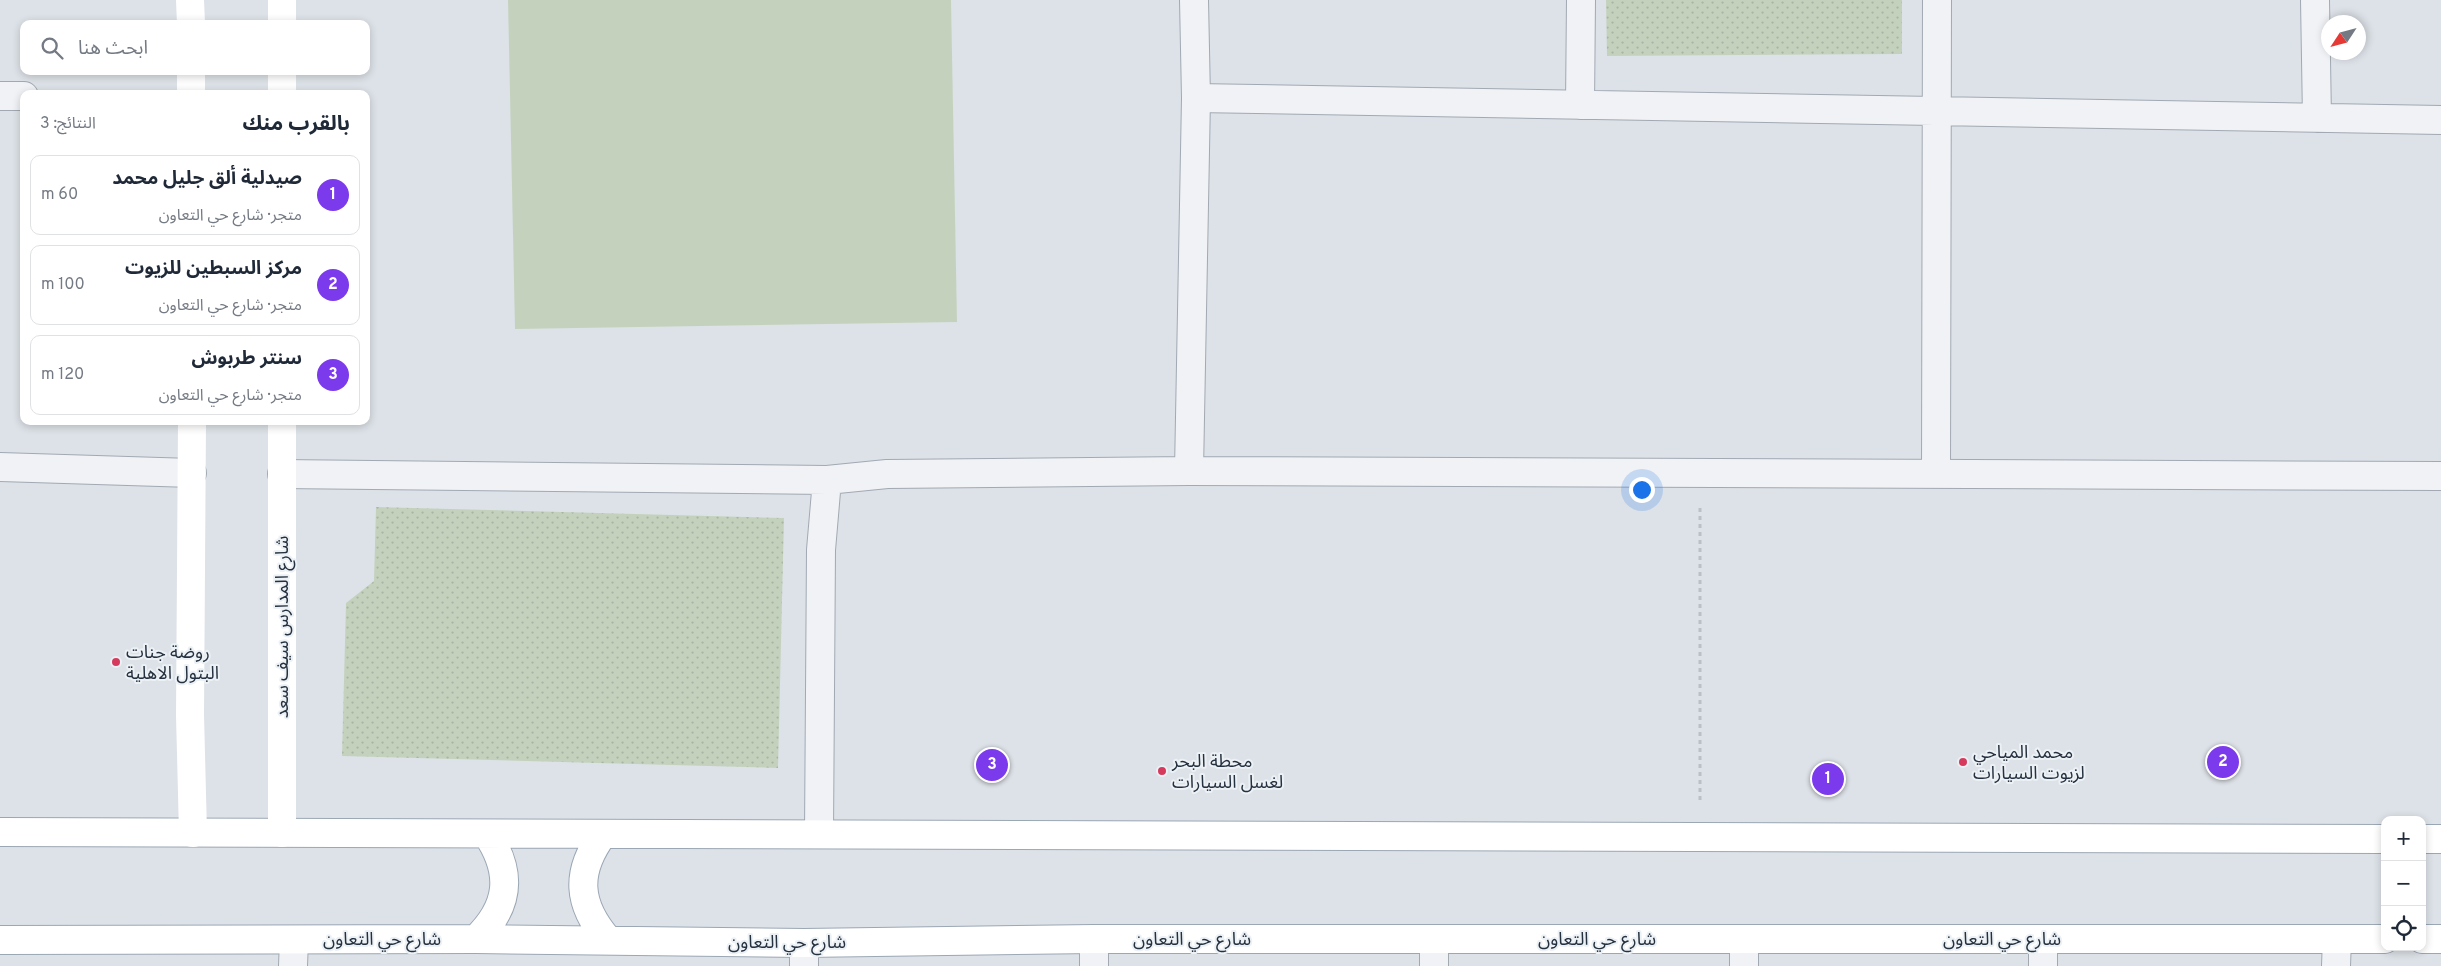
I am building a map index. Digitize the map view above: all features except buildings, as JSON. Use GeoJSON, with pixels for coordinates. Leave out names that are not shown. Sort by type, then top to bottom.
{"type":"FeatureCollection","features":[{"type":"Feature","properties":{"kind":"main road"},"geometry":{"type":"LineString","coordinates":[[190,0],[191,20]]}},
{"type":"Feature","properties":{"kind":"main road"},"geometry":{"type":"LineString","coordinates":[[282,0],[282,20]]}},
{"type":"Feature","properties":{"kind":"main road"},"geometry":{"type":"LineString","coordinates":[[191,75],[191,90]]}},
{"type":"Feature","properties":{"kind":"main road"},"geometry":{"type":"LineString","coordinates":[[282,75],[282,90]]}},
{"type":"Feature","properties":{"kind":"main road"},"geometry":{"type":"LineString","coordinates":[[192,425],[190,715],[193,832]]}},
{"type":"Feature","properties":{"kind":"main road","name":"شارع المدارس سيف سعد"},"geometry":{"type":"LineString","coordinates":[[282,425],[282,833]]}},
{"type":"Feature","properties":{"kind":"main road"},"geometry":{"type":"LineString","coordinates":[[0,832],[2381,839]]}},
{"type":"Feature","properties":{"kind":"main road"},"geometry":{"type":"LineString","coordinates":[[476,939],[490,925],[500,908],[504,889],[504,869],[498,850],[487,834]]}},
{"type":"Feature","properties":{"kind":"main road"},"geometry":{"type":"LineString","coordinates":[[603,834],[591,850],[584,868],[582,888],[586,907],[595,925],[608,940]]}},
{"type":"Feature","properties":{"kind":"main road"},"geometry":{"type":"LineString","coordinates":[[2426,839],[2441,839]]}},
{"type":"Feature","properties":{"kind":"main road"},"geometry":{"type":"LineString","coordinates":[[2426,938],[2441,938]]}},
{"type":"Feature","properties":{"kind":"main road","name":"شارع حي التعاون"},"geometry":{"type":"LineString","coordinates":[[0,940],[294,953],[476,939],[608,940],[804,954],[1094,939],[2381,939]]}},
{"type":"Feature","properties":{"kind":"street"},"geometry":{"type":"LineString","coordinates":[[1189,471],[1196,98],[1194,0]]}},
{"type":"Feature","properties":{"kind":"street"},"geometry":{"type":"LineString","coordinates":[[1580,105],[1581,0]]}},
{"type":"Feature","properties":{"kind":"street"},"geometry":{"type":"LineString","coordinates":[[1936,474],[1937,0]]}},
{"type":"Feature","properties":{"kind":"street"},"geometry":{"type":"LineString","coordinates":[[2315,0],[2317,118]]}},
{"type":"Feature","properties":{"kind":"street"},"geometry":{"type":"LineString","coordinates":[[0,96],[20,96]]}},
{"type":"Feature","properties":{"kind":"street"},"geometry":{"type":"LineString","coordinates":[[1196,98],[2441,120]]}},
{"type":"Feature","properties":{"kind":"street"},"geometry":{"type":"LineString","coordinates":[[0,468],[192,473]]}},
{"type":"Feature","properties":{"kind":"street"},"geometry":{"type":"LineString","coordinates":[[282,474],[827,480],[887,474],[1189,471],[2441,476]]}},
{"type":"Feature","properties":{"kind":"street"},"geometry":{"type":"LineString","coordinates":[[819,834],[821,550],[827,480]]}},
{"type":"Feature","properties":{"kind":"street"},"geometry":{"type":"LineString","coordinates":[[1094,939],[1094,966]]}},
{"type":"Feature","properties":{"kind":"street"},"geometry":{"type":"LineString","coordinates":[[1434,939],[1434,966]]}},
{"type":"Feature","properties":{"kind":"street"},"geometry":{"type":"LineString","coordinates":[[1744,939],[1744,966]]}},
{"type":"Feature","properties":{"kind":"street"},"geometry":{"type":"LineString","coordinates":[[2043,939],[2043,966]]}},
{"type":"Feature","properties":{"kind":"street"},"geometry":{"type":"LineString","coordinates":[[2336,939],[2336,966]]}},
{"type":"Feature","properties":{"kind":"path"},"geometry":{"type":"LineString","coordinates":[[1700,473],[1700,837]]}},
{"type":"Feature","properties":{"kind":"green space"},"geometry":{"type":"Polygon","coordinates":[[[508,0],[951,0],[957,322],[515,329],[508,0]]]}},
{"type":"Feature","properties":{"kind":"green space"},"geometry":{"type":"Polygon","coordinates":[[[1606,0],[1902,0],[1902,54],[1607,56],[1606,0]]]}},
{"type":"Feature","properties":{"kind":"green space"},"geometry":{"type":"Polygon","coordinates":[[[376,507],[784,518],[778,768],[342,756],[346,603],[374,581],[376,507]]]}},
{"type":"Feature","properties":{"kind":"place","name":"روضة جنات البتول الاهلية"},"geometry":{"type":"Point","coordinates":[116,662]}},
{"type":"Feature","properties":{"kind":"place","name":"محمد المياحي لزيوت السيارات"},"geometry":{"type":"Point","coordinates":[1963,762]}},
{"type":"Feature","properties":{"kind":"place","name":"مركز السبطين للزيوت"},"geometry":{"type":"Point","coordinates":[2223,762]}},
{"type":"Feature","properties":{"kind":"place","name":"سنتر طربوش"},"geometry":{"type":"Point","coordinates":[992,765]}},
{"type":"Feature","properties":{"kind":"place","name":"محطة البحر لغسل السيارات"},"geometry":{"type":"Point","coordinates":[1162,771]}},
{"type":"Feature","properties":{"kind":"place","name":"صيدلية ألق جليل محمد"},"geometry":{"type":"Point","coordinates":[1828,779]}}]}
